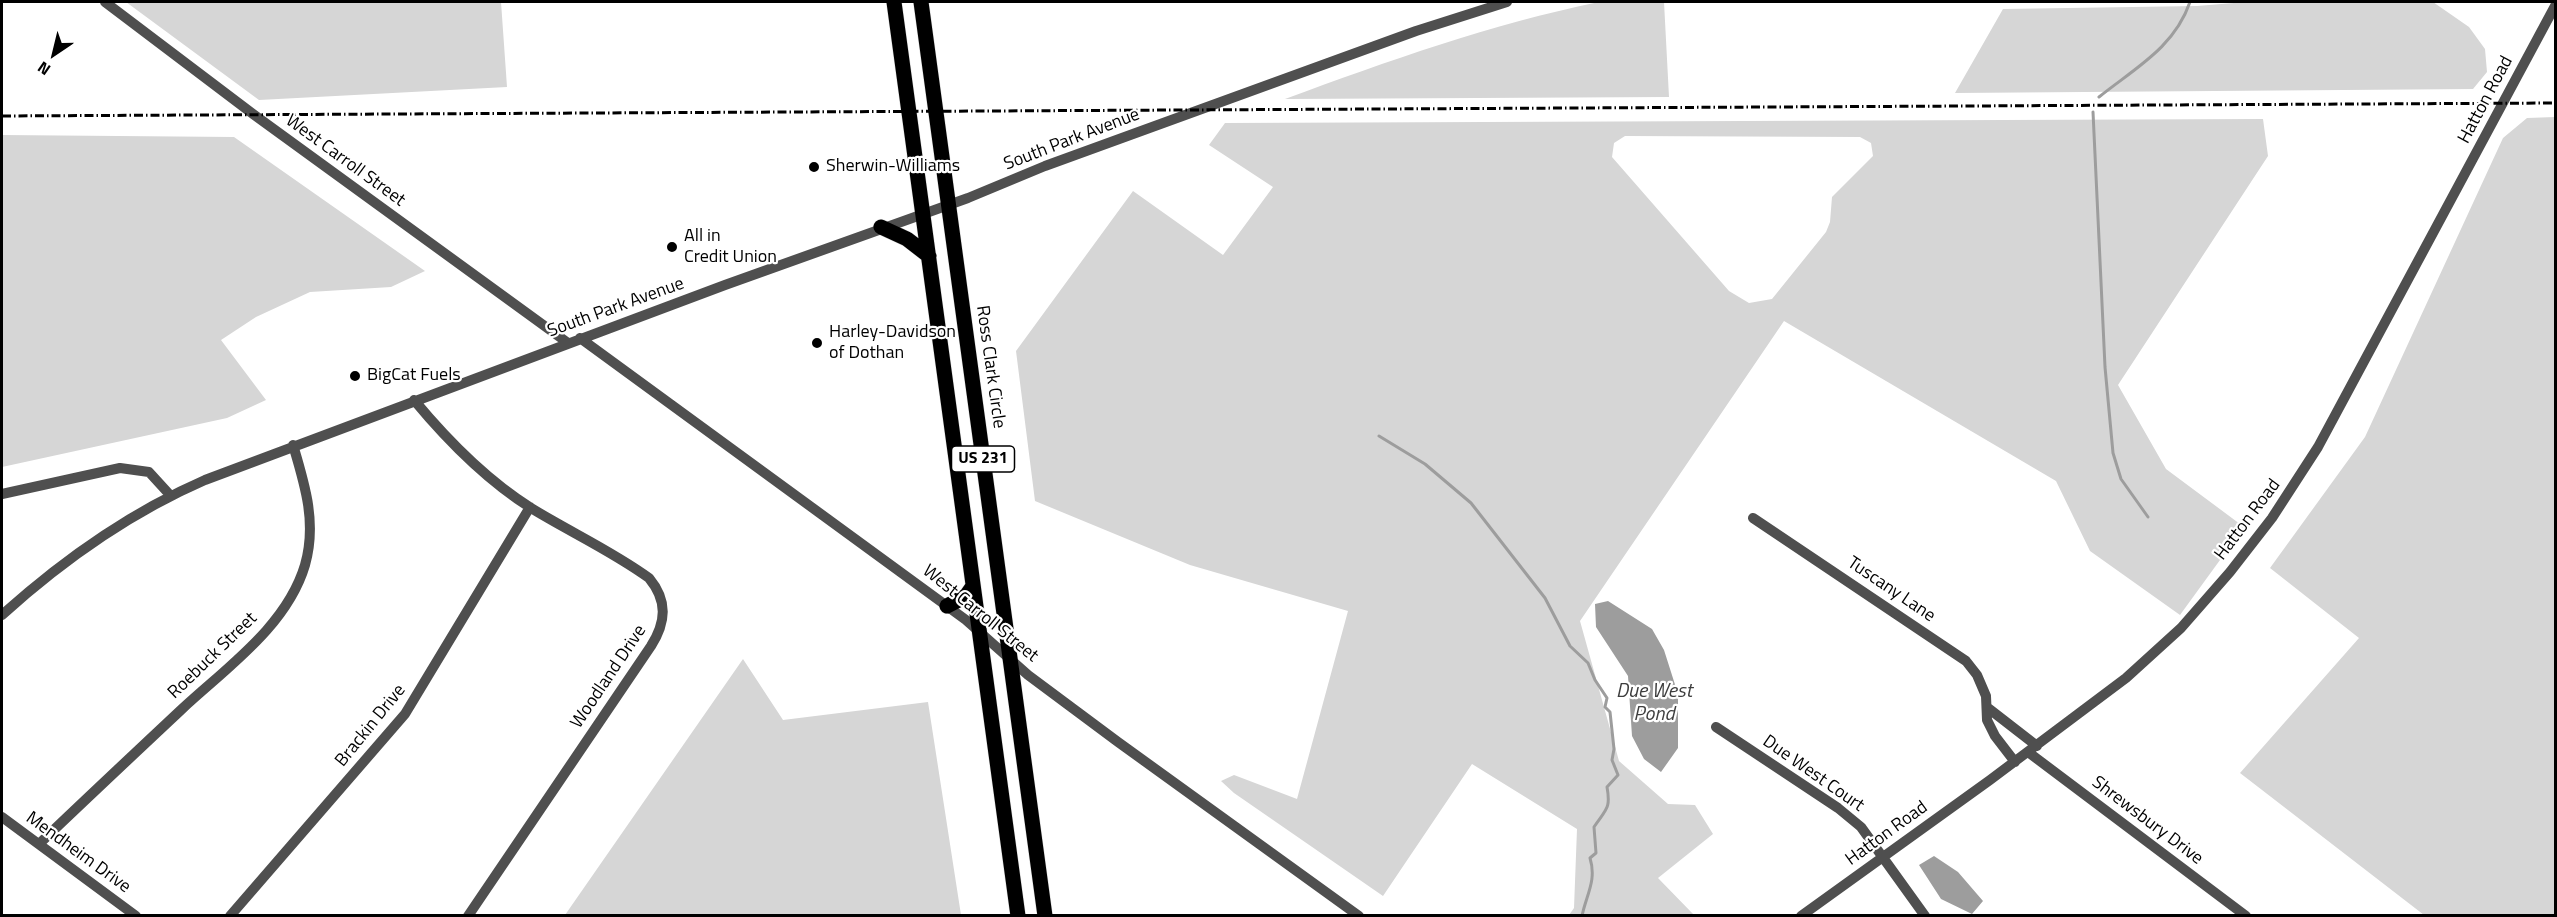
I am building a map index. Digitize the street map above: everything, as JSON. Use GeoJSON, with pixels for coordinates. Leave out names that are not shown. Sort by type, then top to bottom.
{"type":"FeatureCollection","features":[{"type":"Feature","properties":{"kind":"highway","name":"US 231"},"geometry":{"type":"LineString","coordinates":[[894,2],[1018,915]]}},
{"type":"Feature","properties":{"kind":"highway","name":"Ross Clark Circle"},"geometry":{"type":"LineString","coordinates":[[921,2],[1045,915]]}},
{"type":"Feature","properties":{"kind":"highway"},"geometry":{"type":"LineString","coordinates":[[880,227],[907,239],[928,256]]}},
{"type":"Feature","properties":{"kind":"highway"},"geometry":{"type":"LineString","coordinates":[[939,337],[966,334]]}},
{"type":"Feature","properties":{"kind":"highway"},"geometry":{"type":"LineString","coordinates":[[961,501],[988,498]]}},
{"type":"Feature","properties":{"kind":"highway"},"geometry":{"type":"LineString","coordinates":[[947,606],[966,596],[973,586]]}},
{"type":"Feature","properties":{"kind":"street","name":"West Carroll Street"},"geometry":{"type":"LineString","coordinates":[[105,2],[253,114],[568,343]]}},
{"type":"Feature","properties":{"kind":"street","name":"South Park Avenue"},"geometry":{"type":"LineString","coordinates":[[2,615],[73,555],[170,495],[292,445],[1416,31],[1507,2]]}},
{"type":"Feature","properties":{"kind":"street","name":"Hatton Road"},"geometry":{"type":"LineString","coordinates":[[1802,915],[2015,762],[2126,678],[2181,628],[2236,566],[2295,484],[2349,393],[2556,4]]}},
{"type":"Feature","properties":{"kind":"street","name":"West Carroll Street"},"geometry":{"type":"LineString","coordinates":[[580,338],[947,606],[1010,659],[1118,742],[1359,915]]}},
{"type":"Feature","properties":{"kind":"street","name":"Woodland Drive"},"geometry":{"type":"LineString","coordinates":[[414,400],[458,450],[530,507],[649,578],[661,595],[664,617],[651,646],[468,915]]}},
{"type":"Feature","properties":{"kind":"street","name":"Roebuck Street"},"geometry":{"type":"LineString","coordinates":[[39,844],[249,646],[288,603],[305,563],[310,530],[305,486],[292,445]]}},
{"type":"Feature","properties":{"kind":"street"},"geometry":{"type":"LineString","coordinates":[[2,494],[120,468],[149,472],[170,495]]}},
{"type":"Feature","properties":{"kind":"street","name":"Brackin Drive"},"geometry":{"type":"LineString","coordinates":[[230,915],[405,714],[530,507]]}},
{"type":"Feature","properties":{"kind":"street","name":"Tuscany Lane"},"geometry":{"type":"LineString","coordinates":[[1753,518],[1966,661],[1977,675],[1986,696],[1987,720],[1995,736],[2015,762]]}},
{"type":"Feature","properties":{"kind":"street"},"geometry":{"type":"LineString","coordinates":[[1988,708],[2032,749]]}},
{"type":"Feature","properties":{"kind":"street","name":"Due West Court"},"geometry":{"type":"LineString","coordinates":[[1716,727],[1838,808],[1861,827],[1925,915]]}},
{"type":"Feature","properties":{"kind":"street","name":"Shrewsbury Drive"},"geometry":{"type":"LineString","coordinates":[[2032,749],[2246,915]]}},
{"type":"Feature","properties":{"kind":"street","name":"Mendheim Drive"},"geometry":{"type":"LineString","coordinates":[[2,817],[136,915]]}},
{"type":"Feature","properties":{"kind":"shaded area"},"geometry":{"type":"Polygon","coordinates":[[[126,2],[501,2],[507,87],[259,100],[126,2]]]}},
{"type":"Feature","properties":{"kind":"shaded area"},"geometry":{"type":"Polygon","coordinates":[[[1599,2],[1664,2],[1669,97],[1285,99],[1401,57],[1480,32],[1599,2]]]}},
{"type":"Feature","properties":{"kind":"shaded area"},"geometry":{"type":"Polygon","coordinates":[[[2246,2],[2433,2],[2469,27],[2485,49],[2487,72],[2473,89],[1955,93],[2003,9],[2197,6],[2246,2]]]}},
{"type":"Feature","properties":{"kind":"shaded area"},"geometry":{"type":"Polygon","coordinates":[[[2555,117],[2555,915],[2424,915],[2240,773],[2359,638],[2270,568],[2365,437],[2503,138],[2527,118],[2555,117]]]}},
{"type":"Feature","properties":{"kind":"shaded area"},"geometry":{"type":"Polygon","coordinates":[[[2263,119],[2268,156],[2118,385],[2166,469],[2244,527],[2180,615],[2090,551],[2056,481],[1784,321],[1580,621],[1619,761],[1668,804],[1695,805],[1713,834],[1658,878],[1694,915],[1569,915],[1574,908],[1577,829],[1472,764],[1383,896],[1234,793],[1221,781],[1234,775],[1297,799],[1348,611],[1190,565],[1035,501],[1016,351],[1133,191],[1223,255],[1273,187],[1209,145],[1225,123],[2263,119]],[[1625,136],[1614,143],[1612,157],[1729,291],[1749,303],[1772,299],[1826,232],[1830,222],[1832,197],[1873,156],[1871,143],[1860,137],[1625,136]]]}},
{"type":"Feature","properties":{"kind":"shaded area"},"geometry":{"type":"Polygon","coordinates":[[[2,135],[234,137],[425,271],[391,287],[310,292],[256,317],[221,340],[266,400],[227,418],[2,467],[2,135]]]}},
{"type":"Feature","properties":{"kind":"shaded area"},"geometry":{"type":"Polygon","coordinates":[[[743,659],[783,720],[928,702],[961,915],[565,915],[743,659]]]}},
{"type":"Feature","properties":{"kind":"water","name":"Due West Pond"},"geometry":{"type":"Polygon","coordinates":[[[1608,601],[1652,629],[1664,650],[1678,694],[1678,748],[1661,772],[1644,759],[1632,736],[1628,676],[1596,627],[1595,604],[1608,601]]]}},
{"type":"Feature","properties":{"kind":"water"},"geometry":{"type":"Polygon","coordinates":[[[1934,856],[1958,872],[1983,901],[1972,914],[1941,899],[1919,865],[1934,856]]]}},
{"type":"Feature","properties":{"kind":"waterway"},"geometry":{"type":"LineString","coordinates":[[2099,97],[2164,45],[2183,18],[2190,2]]}},
{"type":"Feature","properties":{"kind":"waterway"},"geometry":{"type":"LineString","coordinates":[[2093,112],[2105,367],[2113,453],[2121,479],[2148,517]]}},
{"type":"Feature","properties":{"kind":"waterway"},"geometry":{"type":"LineString","coordinates":[[1379,436],[1425,464],[1471,503],[1545,598],[1570,646],[1588,663],[1595,680],[1607,698],[1605,707],[1610,712],[1614,749],[1612,760],[1618,775],[1607,787],[1608,805],[1594,827],[1596,853],[1590,858],[1592,881],[1582,916]]}},
{"type":"Feature","properties":{"kind":"railway"},"geometry":{"type":"LineString","coordinates":[[2,116],[2556,103]]}},
{"type":"Feature","properties":{"kind":"place","name":"Sherwin-Williams"},"geometry":{"type":"Point","coordinates":[814,167]}},
{"type":"Feature","properties":{"kind":"place","name":"All in Credit Union"},"geometry":{"type":"Point","coordinates":[672,247]}},
{"type":"Feature","properties":{"kind":"place","name":"Harley-Davidson of Dothan"},"geometry":{"type":"Point","coordinates":[817,343]}},
{"type":"Feature","properties":{"kind":"place","name":"BigCat Fuels"},"geometry":{"type":"Point","coordinates":[355,376]}}]}
